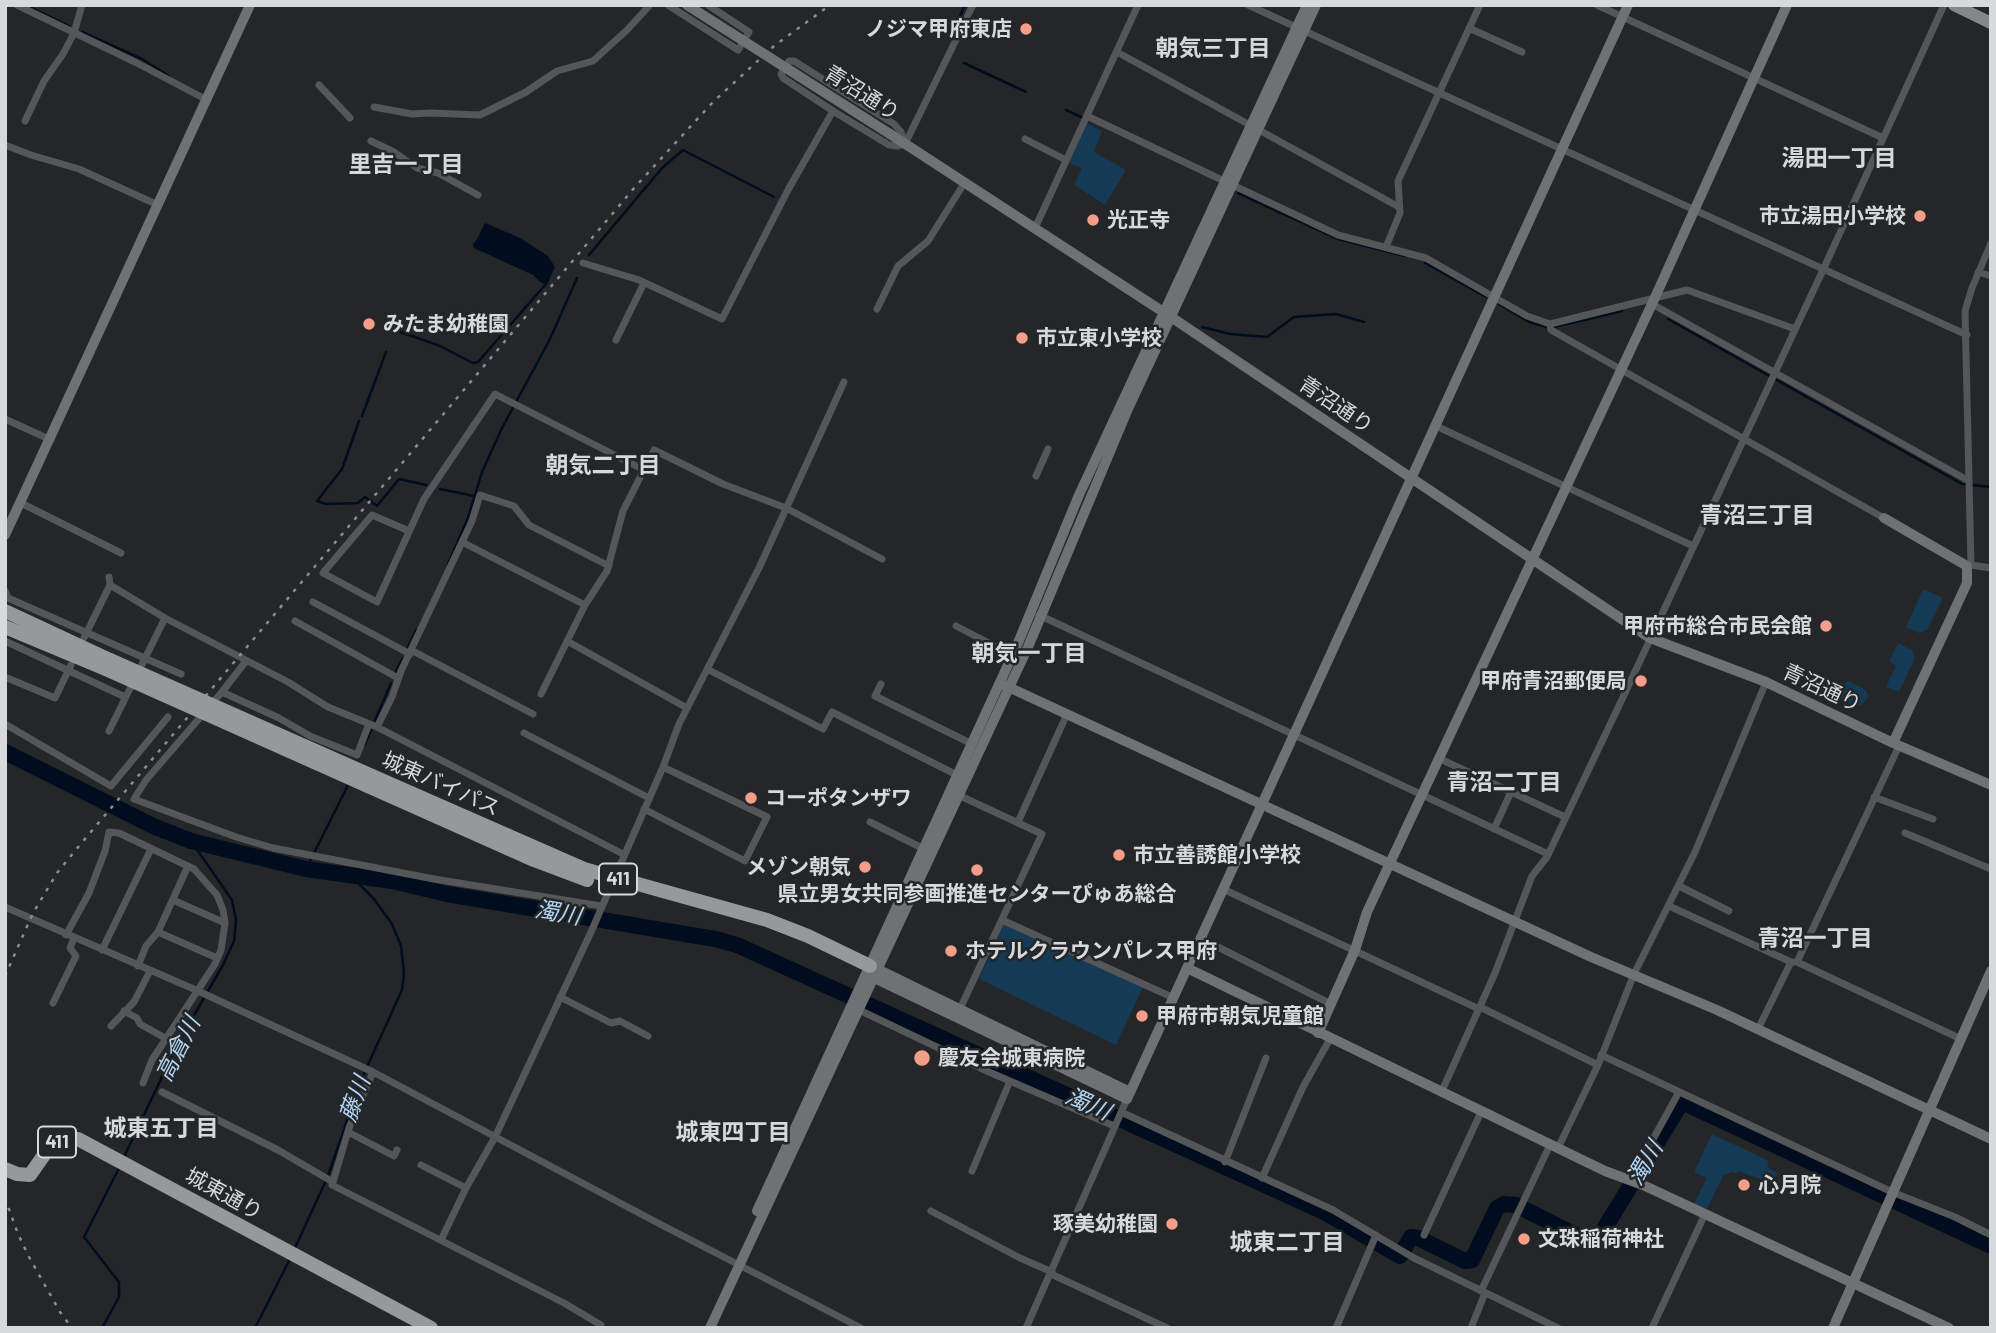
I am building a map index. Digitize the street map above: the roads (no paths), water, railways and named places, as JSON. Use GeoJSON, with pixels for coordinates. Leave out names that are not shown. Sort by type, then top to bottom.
{"type":"FeatureCollection","features":[{"type":"Feature","properties":{"kind":"highway","name":"城東バイパス"},"geometry":{"type":"LineString","coordinates":[[5,611],[108,665]]}},
{"type":"Feature","properties":{"kind":"highway","name":"城東バイパス"},"geometry":{"type":"LineString","coordinates":[[5,627],[108,665],[370,781],[534,860],[764,929],[870,978]]}},
{"type":"Feature","properties":{"kind":"highway","name":"城東通り"},"geometry":{"type":"LineString","coordinates":[[5,1169],[30,1175],[46,1150],[64,1139],[84,1142],[431,1328]]}},
{"type":"Feature","properties":{"kind":"main road"},"geometry":{"type":"LineString","coordinates":[[1954,5],[1991,23]]}},
{"type":"Feature","properties":{"kind":"street"},"geometry":{"type":"LineString","coordinates":[[17,5],[137,62],[207,100]]}},
{"type":"Feature","properties":{"kind":"street"},"geometry":{"type":"LineString","coordinates":[[25,121],[44,81],[74,33],[82,5]]}},
{"type":"Feature","properties":{"kind":"street"},"geometry":{"type":"LineString","coordinates":[[6,534],[250,5]]}},
{"type":"Feature","properties":{"kind":"street"},"geometry":{"type":"LineString","coordinates":[[374,107],[412,114],[481,116],[526,92],[557,71],[598,58],[650,5]]}},
{"type":"Feature","properties":{"kind":"street"},"geometry":{"type":"LineString","coordinates":[[668,5],[738,50],[749,32],[708,5]]}},
{"type":"Feature","properties":{"kind":"street","name":"青沼通り"},"geometry":{"type":"LineString","coordinates":[[687,5],[1035,228],[1650,638],[1766,682],[1896,744],[1991,785]]}},
{"type":"Feature","properties":{"kind":"street"},"geometry":{"type":"LineString","coordinates":[[905,144],[901,132],[894,124],[794,61],[789,61],[781,74],[833,111],[889,145],[905,144],[974,5]]}},
{"type":"Feature","properties":{"kind":"street"},"geometry":{"type":"LineString","coordinates":[[1035,228],[1139,5]]}},
{"type":"Feature","properties":{"kind":"street"},"geometry":{"type":"LineString","coordinates":[[1248,5],[1967,335]]}},
{"type":"Feature","properties":{"kind":"street"},"geometry":{"type":"LineString","coordinates":[[1300,30],[1307,5]]}},
{"type":"Feature","properties":{"kind":"street"},"geometry":{"type":"LineString","coordinates":[[703,1328],[856,1009],[1004,685],[1036,614],[1079,495],[1167,315],[1300,30],[1316,5]]}},
{"type":"Feature","properties":{"kind":"street"},"geometry":{"type":"LineString","coordinates":[[1386,247],[1400,213],[1398,181],[1480,5]]}},
{"type":"Feature","properties":{"kind":"street"},"geometry":{"type":"LineString","coordinates":[[1597,5],[1883,138]]}},
{"type":"Feature","properties":{"kind":"street"},"geometry":{"type":"LineString","coordinates":[[1026,1328],[1128,1095],[1628,5]]}},
{"type":"Feature","properties":{"kind":"street"},"geometry":{"type":"LineString","coordinates":[[1318,1033],[1355,950],[1367,912],[1622,369],[1787,5]]}},
{"type":"Feature","properties":{"kind":"street"},"geometry":{"type":"LineString","coordinates":[[1441,1093],[1479,1008],[1532,876],[1548,854],[1823,270],[1944,5]]}},
{"type":"Feature","properties":{"kind":"street"},"geometry":{"type":"LineString","coordinates":[[1469,29],[1522,52]]}},
{"type":"Feature","properties":{"kind":"street"},"geometry":{"type":"LineString","coordinates":[[1117,52],[1399,207]]}},
{"type":"Feature","properties":{"kind":"street"},"geometry":{"type":"LineString","coordinates":[[319,85],[351,118]]}},
{"type":"Feature","properties":{"kind":"street"},"geometry":{"type":"LineString","coordinates":[[583,262],[643,283],[722,319],[833,111]]}},
{"type":"Feature","properties":{"kind":"street"},"geometry":{"type":"LineString","coordinates":[[1087,116],[1338,235],[1426,258],[1969,565],[1991,568]]}},
{"type":"Feature","properties":{"kind":"street"},"geometry":{"type":"LineString","coordinates":[[1025,139],[1066,160]]}},
{"type":"Feature","properties":{"kind":"street"},"geometry":{"type":"LineString","coordinates":[[371,141],[394,152],[417,168],[438,173],[478,195]]}},
{"type":"Feature","properties":{"kind":"street"},"geometry":{"type":"LineString","coordinates":[[5,145],[79,169],[159,205]]}},
{"type":"Feature","properties":{"kind":"street"},"geometry":{"type":"LineString","coordinates":[[877,309],[902,260],[928,241],[965,182]]}},
{"type":"Feature","properties":{"kind":"street"},"geometry":{"type":"LineString","coordinates":[[1758,1029],[1794,962],[1874,797],[1967,583],[1969,485],[1965,311],[1991,243]]}},
{"type":"Feature","properties":{"kind":"street"},"geometry":{"type":"LineString","coordinates":[[1978,272],[1991,276]]}},
{"type":"Feature","properties":{"kind":"street"},"geometry":{"type":"LineString","coordinates":[[616,340],[643,283]]}},
{"type":"Feature","properties":{"kind":"street"},"geometry":{"type":"LineString","coordinates":[[1550,326],[1687,290],[1795,329]]}},
{"type":"Feature","properties":{"kind":"street"},"geometry":{"type":"LineString","coordinates":[[1653,301],[1773,376],[1969,485]]}},
{"type":"Feature","properties":{"kind":"street"},"geometry":{"type":"LineString","coordinates":[[440,1240],[495,1136],[591,932],[687,708],[760,568],[844,382]]}},
{"type":"Feature","properties":{"kind":"street"},"geometry":{"type":"LineString","coordinates":[[409,531],[372,515],[323,573],[377,602],[424,499],[495,394],[644,470]]}},
{"type":"Feature","properties":{"kind":"street"},"geometry":{"type":"LineString","coordinates":[[5,419],[51,440]]}},
{"type":"Feature","properties":{"kind":"street"},"geometry":{"type":"LineString","coordinates":[[1436,426],[1693,547]]}},
{"type":"Feature","properties":{"kind":"street"},"geometry":{"type":"LineString","coordinates":[[1036,476],[1048,449]]}},
{"type":"Feature","properties":{"kind":"street"},"geometry":{"type":"LineString","coordinates":[[541,694],[585,605],[609,566],[623,511],[654,450],[723,484],[786,508],[882,559]]}},
{"type":"Feature","properties":{"kind":"street"},"geometry":{"type":"LineString","coordinates":[[222,692],[279,718],[310,736],[357,755],[392,697],[398,678],[472,521],[480,495],[514,506],[529,525],[609,566]]}},
{"type":"Feature","properties":{"kind":"street"},"geometry":{"type":"LineString","coordinates":[[21,503],[121,552]]}},
{"type":"Feature","properties":{"kind":"street"},"geometry":{"type":"LineString","coordinates":[[462,542],[585,605]]}},
{"type":"Feature","properties":{"kind":"street"},"geometry":{"type":"LineString","coordinates":[[85,635],[110,581],[166,618],[288,682],[328,707],[373,726],[623,854]]}},
{"type":"Feature","properties":{"kind":"street"},"geometry":{"type":"LineString","coordinates":[[5,592],[8,598],[85,635],[181,674]]}},
{"type":"Feature","properties":{"kind":"street"},"geometry":{"type":"LineString","coordinates":[[313,602],[533,715]]}},
{"type":"Feature","properties":{"kind":"street"},"geometry":{"type":"LineString","coordinates":[[870,978],[923,849],[955,793],[957,775],[1004,685],[1013,655],[1036,614]]}},
{"type":"Feature","properties":{"kind":"street"},"geometry":{"type":"LineString","coordinates":[[1036,614],[1548,854]]}},
{"type":"Feature","properties":{"kind":"street"},"geometry":{"type":"LineString","coordinates":[[109,731],[166,618]]}},
{"type":"Feature","properties":{"kind":"street"},"geometry":{"type":"LineString","coordinates":[[295,621],[398,678]]}},
{"type":"Feature","properties":{"kind":"street"},"geometry":{"type":"LineString","coordinates":[[956,626],[1013,655]]}},
{"type":"Feature","properties":{"kind":"street"},"geometry":{"type":"LineString","coordinates":[[567,640],[687,708]]}},
{"type":"Feature","properties":{"kind":"street"},"geometry":{"type":"LineString","coordinates":[[5,641],[69,668],[125,697]]}},
{"type":"Feature","properties":{"kind":"street"},"geometry":{"type":"LineString","coordinates":[[246,661],[134,799],[273,848],[601,906]]}},
{"type":"Feature","properties":{"kind":"street"},"geometry":{"type":"LineString","coordinates":[[5,677],[55,698],[69,668]]}},
{"type":"Feature","properties":{"kind":"street"},"geometry":{"type":"LineString","coordinates":[[707,669],[823,729],[832,712],[957,775]]}},
{"type":"Feature","properties":{"kind":"street"},"geometry":{"type":"LineString","coordinates":[[1471,1328],[1483,1292],[1522,1202],[1555,1147],[1598,1065],[1634,974],[1705,829],[1766,682]]}},
{"type":"Feature","properties":{"kind":"street"},"geometry":{"type":"LineString","coordinates":[[881,684],[875,696],[972,744]]}},
{"type":"Feature","properties":{"kind":"street"},"geometry":{"type":"LineString","coordinates":[[1004,685],[1591,957],[1758,1029],[1991,1139]]}},
{"type":"Feature","properties":{"kind":"street"},"geometry":{"type":"LineString","coordinates":[[1018,822],[1067,714]]}},
{"type":"Feature","properties":{"kind":"street"},"geometry":{"type":"LineString","coordinates":[[5,724],[111,786],[168,717]]}},
{"type":"Feature","properties":{"kind":"street"},"geometry":{"type":"LineString","coordinates":[[524,733],[649,798]]}},
{"type":"Feature","properties":{"kind":"street"},"geometry":{"type":"LineString","coordinates":[[1438,758],[1565,817]]}},
{"type":"Feature","properties":{"kind":"street"},"geometry":{"type":"LineString","coordinates":[[644,809],[745,861],[767,817],[663,767]]}},
{"type":"Feature","properties":{"kind":"street"},"geometry":{"type":"LineString","coordinates":[[1494,829],[1511,792]]}},
{"type":"Feature","properties":{"kind":"street"},"geometry":{"type":"LineString","coordinates":[[955,793],[1042,834],[958,1013]]}},
{"type":"Feature","properties":{"kind":"street"},"geometry":{"type":"LineString","coordinates":[[1874,797],[1933,819]]}},
{"type":"Feature","properties":{"kind":"street"},"geometry":{"type":"LineString","coordinates":[[870,822],[923,849]]}},
{"type":"Feature","properties":{"kind":"street"},"geometry":{"type":"LineString","coordinates":[[66,935],[89,893],[106,850],[109,832],[119,833],[188,866],[200,874],[217,895],[225,923],[218,958],[152,1059],[143,1083]]}},
{"type":"Feature","properties":{"kind":"street"},"geometry":{"type":"LineString","coordinates":[[1905,833],[1991,869]]}},
{"type":"Feature","properties":{"kind":"street"},"geometry":{"type":"LineString","coordinates":[[102,950],[151,849]]}},
{"type":"Feature","properties":{"kind":"street"},"geometry":{"type":"LineString","coordinates":[[138,966],[146,946],[158,933],[188,866]]}},
{"type":"Feature","properties":{"kind":"street"},"geometry":{"type":"LineString","coordinates":[[1679,886],[1729,911]]}},
{"type":"Feature","properties":{"kind":"street"},"geometry":{"type":"LineString","coordinates":[[1223,889],[1598,1065]]}},
{"type":"Feature","properties":{"kind":"street"},"geometry":{"type":"LineString","coordinates":[[173,900],[225,923]]}},
{"type":"Feature","properties":{"kind":"street"},"geometry":{"type":"LineString","coordinates":[[1669,906],[1961,1039]]}},
{"type":"Feature","properties":{"kind":"street"},"geometry":{"type":"LineString","coordinates":[[5,907],[198,991],[372,1072],[736,1263],[847,1325],[861,1328]]}},
{"type":"Feature","properties":{"kind":"street"},"geometry":{"type":"LineString","coordinates":[[1002,920],[1174,998]]}},
{"type":"Feature","properties":{"kind":"street"},"geometry":{"type":"LineString","coordinates":[[158,933],[218,958]]}},
{"type":"Feature","properties":{"kind":"street"},"geometry":{"type":"LineString","coordinates":[[53,1003],[76,956],[70,948],[74,938]]}},
{"type":"Feature","properties":{"kind":"street"},"geometry":{"type":"LineString","coordinates":[[1200,938],[1331,1004]]}},
{"type":"Feature","properties":{"kind":"street"},"geometry":{"type":"LineString","coordinates":[[1187,968],[1555,1147],[1643,1185],[1949,1328]]}},
{"type":"Feature","properties":{"kind":"street"},"geometry":{"type":"LineString","coordinates":[[111,1026],[134,1002],[150,971]]}},
{"type":"Feature","properties":{"kind":"street"},"geometry":{"type":"LineString","coordinates":[[1833,1328],[1991,971]]}},
{"type":"Feature","properties":{"kind":"street"},"geometry":{"type":"LineString","coordinates":[[870,978],[958,1013],[1128,1095]]}},
{"type":"Feature","properties":{"kind":"street"},"geometry":{"type":"LineString","coordinates":[[560,997],[611,1023],[620,1021],[648,1036]]}},
{"type":"Feature","properties":{"kind":"street"},"geometry":{"type":"LineString","coordinates":[[856,1009],[989,1072],[1114,1126]]}},
{"type":"Feature","properties":{"kind":"street"},"geometry":{"type":"LineString","coordinates":[[124,1011],[165,1038]]}},
{"type":"Feature","properties":{"kind":"street"},"geometry":{"type":"LineString","coordinates":[[1262,1178],[1303,1087],[1330,1039]]}},
{"type":"Feature","properties":{"kind":"street"},"geometry":{"type":"LineString","coordinates":[[1601,1055],[1679,1091],[1890,1198],[1955,1217],[1991,1234]]}},
{"type":"Feature","properties":{"kind":"street"},"geometry":{"type":"LineString","coordinates":[[1225,1161],[1266,1058]]}},
{"type":"Feature","properties":{"kind":"street"},"geometry":{"type":"LineString","coordinates":[[372,1072],[348,1132],[332,1185],[564,1303],[601,1325]]}},
{"type":"Feature","properties":{"kind":"street"},"geometry":{"type":"LineString","coordinates":[[972,1171],[1010,1081]]}},
{"type":"Feature","properties":{"kind":"street"},"geometry":{"type":"LineString","coordinates":[[1646,1152],[1679,1091]]}},
{"type":"Feature","properties":{"kind":"street"},"geometry":{"type":"LineString","coordinates":[[162,1092],[278,1150],[333,1181]]}},
{"type":"Feature","properties":{"kind":"street"},"geometry":{"type":"LineString","coordinates":[[1121,1112],[1333,1210],[1407,1254],[1558,1328]]}},
{"type":"Feature","properties":{"kind":"street"},"geometry":{"type":"LineString","coordinates":[[1424,1235],[1481,1112]]}},
{"type":"Feature","properties":{"kind":"street"},"geometry":{"type":"LineString","coordinates":[[348,1132],[394,1156],[397,1150]]}},
{"type":"Feature","properties":{"kind":"street"},"geometry":{"type":"LineString","coordinates":[[421,1165],[466,1188]]}},
{"type":"Feature","properties":{"kind":"street"},"geometry":{"type":"LineString","coordinates":[[931,1211],[1020,1258],[1167,1328]]}},
{"type":"Feature","properties":{"kind":"street"},"geometry":{"type":"LineString","coordinates":[[1651,1328],[1705,1214]]}},
{"type":"Feature","properties":{"kind":"street"},"geometry":{"type":"LineString","coordinates":[[1336,1328],[1376,1235]]}},
{"type":"Feature","properties":{"kind":"street"},"geometry":{"type":"LineString","coordinates":[[710,1328],[736,1263]]}},
{"type":"Feature","properties":{"kind":"waterway"},"geometry":{"type":"LineString","coordinates":[[26,5],[69,26]]}},
{"type":"Feature","properties":{"kind":"waterway"},"geometry":{"type":"LineString","coordinates":[[953,31],[965,5]]}},
{"type":"Feature","properties":{"kind":"waterway"},"geometry":{"type":"LineString","coordinates":[[82,32],[142,59],[169,76]]}},
{"type":"Feature","properties":{"kind":"waterway"},"geometry":{"type":"LineString","coordinates":[[964,63],[1026,92]]}},
{"type":"Feature","properties":{"kind":"waterway"},"geometry":{"type":"LineString","coordinates":[[1066,110],[1083,118]]}},
{"type":"Feature","properties":{"kind":"waterway"},"geometry":{"type":"LineString","coordinates":[[589,255],[662,168],[683,150],[774,197]]}},
{"type":"Feature","properties":{"kind":"waterway"},"geometry":{"type":"LineString","coordinates":[[1238,193],[1338,239],[1405,256]]}},
{"type":"Feature","properties":{"kind":"waterway"},"geometry":{"type":"LineString","coordinates":[[1425,263],[1486,297]]}},
{"type":"Feature","properties":{"kind":"waterway"},"geometry":{"type":"LineString","coordinates":[[448,564],[468,518],[482,472],[502,428],[550,339],[577,278]]}},
{"type":"Feature","properties":{"kind":"waterway"},"geometry":{"type":"LineString","coordinates":[[395,330],[440,346],[473,363],[478,362],[545,285]]}},
{"type":"Feature","properties":{"kind":"waterway"},"geometry":{"type":"LineString","coordinates":[[1499,304],[1529,322],[1547,327]]}},
{"type":"Feature","properties":{"kind":"waterway"},"geometry":{"type":"LineString","coordinates":[[1554,327],[1622,311]]}},
{"type":"Feature","properties":{"kind":"waterway"},"geometry":{"type":"LineString","coordinates":[[1202,327],[1230,334],[1267,337],[1294,317],[1336,314],[1364,322]]}},
{"type":"Feature","properties":{"kind":"waterway"},"geometry":{"type":"LineString","coordinates":[[1668,319],[1962,484],[1991,487]]}},
{"type":"Feature","properties":{"kind":"waterway"},"geometry":{"type":"LineString","coordinates":[[362,416],[386,352]]}},
{"type":"Feature","properties":{"kind":"waterway"},"geometry":{"type":"LineString","coordinates":[[359,421],[342,469],[317,501],[326,504],[358,503],[365,497],[377,506],[399,479],[426,485]]}},
{"type":"Feature","properties":{"kind":"waterway"},"geometry":{"type":"LineString","coordinates":[[440,489],[474,496]]}},
{"type":"Feature","properties":{"kind":"waterway"},"geometry":{"type":"LineString","coordinates":[[408,647],[416,630]]}},
{"type":"Feature","properties":{"kind":"waterway"},"geometry":{"type":"LineString","coordinates":[[395,673],[403,658]]}},
{"type":"Feature","properties":{"kind":"waterway"},"geometry":{"type":"LineString","coordinates":[[365,744],[391,683]]}},
{"type":"Feature","properties":{"kind":"waterway","name":"濁川"},"geometry":{"type":"LineString","coordinates":[[5,752],[153,826],[191,841],[306,869],[392,881],[447,894],[737,945],[1324,1212],[1400,1256],[1411,1237],[1465,1261],[1472,1260],[1497,1208],[1504,1204],[1516,1205],[1585,1240],[1596,1242],[1682,1102],[1991,1246]]}},
{"type":"Feature","properties":{"kind":"waterway"},"geometry":{"type":"LineString","coordinates":[[306,869],[349,783]]}},
{"type":"Feature","properties":{"kind":"waterway","name":"高倉川"},"geometry":{"type":"LineString","coordinates":[[123,1159],[179,1041],[234,941],[236,920],[232,900],[191,841]]}},
{"type":"Feature","properties":{"kind":"waterway","name":"藤川"},"geometry":{"type":"LineString","coordinates":[[294,1250],[328,1176],[361,1080],[402,990],[404,973],[401,946],[392,924],[374,899],[351,876]]}},
{"type":"Feature","properties":{"kind":"waterway","name":"高倉川"},"geometry":{"type":"LineString","coordinates":[[102,1328],[119,1297],[119,1282],[84,1237],[119,1168]]}},
{"type":"Feature","properties":{"kind":"waterway","name":"藤川"},"geometry":{"type":"LineString","coordinates":[[255,1328],[290,1259]]}},
{"type":"Feature","properties":{"kind":"railway"},"geometry":{"type":"LineString","coordinates":[[5,976],[33,913],[57,873],[635,187],[713,102],[774,46],[830,5]]}},
{"type":"Feature","properties":{"kind":"railway"},"geometry":{"type":"LineString","coordinates":[[5,1198],[29,1257],[72,1328]]}},
{"type":"Feature","properties":{"kind":"place","name":"ノジマ甲府東店"},"geometry":{"type":"Point","coordinates":[1026,29]}},
{"type":"Feature","properties":{"kind":"place","name":"市立湯田小学校"},"geometry":{"type":"Point","coordinates":[1920,216]}},
{"type":"Feature","properties":{"kind":"place","name":"光正寺"},"geometry":{"type":"Point","coordinates":[1093,220]}},
{"type":"Feature","properties":{"kind":"place","name":"みたま幼稚園"},"geometry":{"type":"Point","coordinates":[369,324]}},
{"type":"Feature","properties":{"kind":"place","name":"市立東小学校"},"geometry":{"type":"Point","coordinates":[1022,338]}},
{"type":"Feature","properties":{"kind":"place","name":"甲府市総合市民会館"},"geometry":{"type":"Point","coordinates":[1826,626]}},
{"type":"Feature","properties":{"kind":"place","name":"甲府青沼郵便局"},"geometry":{"type":"Point","coordinates":[1641,681]}},
{"type":"Feature","properties":{"kind":"place","name":"コーポタンザワ"},"geometry":{"type":"Point","coordinates":[751,798]}},
{"type":"Feature","properties":{"kind":"place","name":"市立善誘館小学校"},"geometry":{"type":"Point","coordinates":[1119,855]}},
{"type":"Feature","properties":{"kind":"place","name":"メゾン朝気"},"geometry":{"type":"Point","coordinates":[865,867]}},
{"type":"Feature","properties":{"kind":"place","name":"県立男女共同参画推進センターぴゅあ総合"},"geometry":{"type":"Point","coordinates":[977,870]}},
{"type":"Feature","properties":{"kind":"place","name":"ホテルクラウンパレス甲府"},"geometry":{"type":"Point","coordinates":[951,951]}},
{"type":"Feature","properties":{"kind":"place","name":"甲府市朝気児童館"},"geometry":{"type":"Point","coordinates":[1142,1016]}},
{"type":"Feature","properties":{"kind":"place","name":"慶友会城東病院"},"geometry":{"type":"Point","coordinates":[922,1058]}},
{"type":"Feature","properties":{"kind":"place","name":"心月院"},"geometry":{"type":"Point","coordinates":[1744,1185]}},
{"type":"Feature","properties":{"kind":"place","name":"琢美幼稚園"},"geometry":{"type":"Point","coordinates":[1172,1224]}},
{"type":"Feature","properties":{"kind":"place","name":"文珠稲荷神社"},"geometry":{"type":"Point","coordinates":[1524,1239]}},
{"type":"Feature","properties":{"kind":"district","name":"朝気三丁目"},"geometry":{"type":"Point","coordinates":[1213,48]}},
{"type":"Feature","properties":{"kind":"district","name":"湯田一丁目"},"geometry":{"type":"Point","coordinates":[1839,158]}},
{"type":"Feature","properties":{"kind":"district","name":"里吉一丁目"},"geometry":{"type":"Point","coordinates":[406,164]}},
{"type":"Feature","properties":{"kind":"district","name":"朝気二丁目"},"geometry":{"type":"Point","coordinates":[603,465]}},
{"type":"Feature","properties":{"kind":"district","name":"青沼三丁目"},"geometry":{"type":"Point","coordinates":[1757,515]}},
{"type":"Feature","properties":{"kind":"district","name":"朝気一丁目"},"geometry":{"type":"Point","coordinates":[1029,653]}},
{"type":"Feature","properties":{"kind":"district","name":"青沼二丁目"},"geometry":{"type":"Point","coordinates":[1504,782]}},
{"type":"Feature","properties":{"kind":"district","name":"青沼一丁目"},"geometry":{"type":"Point","coordinates":[1815,938]}},
{"type":"Feature","properties":{"kind":"district","name":"城東五丁目"},"geometry":{"type":"Point","coordinates":[161,1128]}},
{"type":"Feature","properties":{"kind":"district","name":"城東四丁目"},"geometry":{"type":"Point","coordinates":[733,1132]}},
{"type":"Feature","properties":{"kind":"district","name":"城東二丁目"},"geometry":{"type":"Point","coordinates":[1287,1242]}}]}
